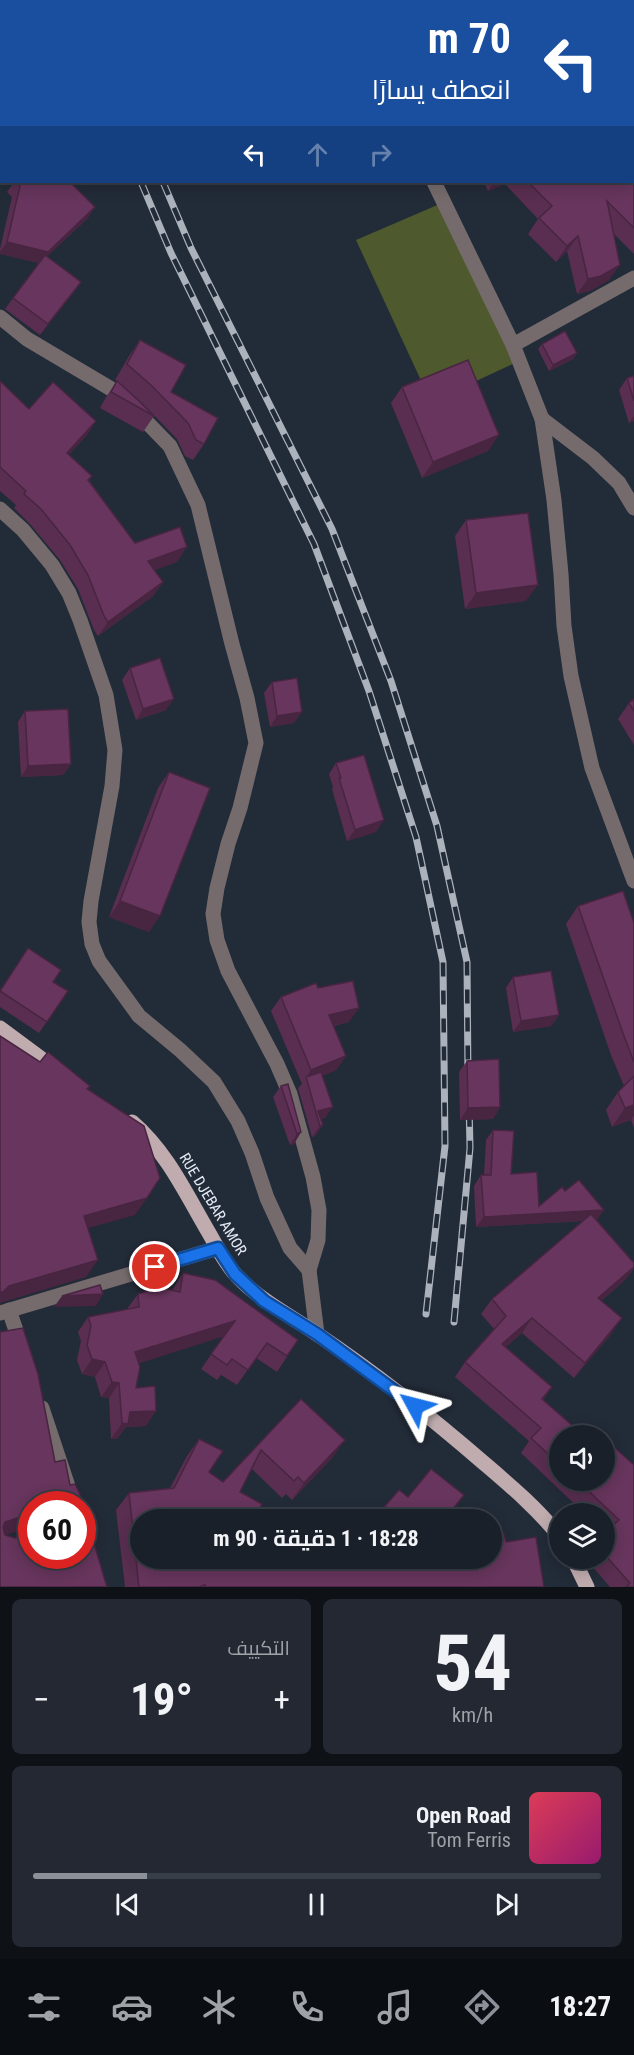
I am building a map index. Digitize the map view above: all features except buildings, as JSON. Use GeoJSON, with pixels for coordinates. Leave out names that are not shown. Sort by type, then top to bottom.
{"type":"FeatureCollection","features":[{"type":"Feature","properties":{"kind":"main road"},"geometry":{"type":"LineString","coordinates":[[0,1028],[70,1080]]}},
{"type":"Feature","properties":{"kind":"main road","name":"RUE DJEBAR AMOR"},"geometry":{"type":"LineString","coordinates":[[116,1110],[148,1136],[166,1160],[235,1274],[264,1301],[317,1334],[396,1391],[466,1447],[549,1523]]}},
{"type":"Feature","properties":{"kind":"main road"},"geometry":{"type":"LineString","coordinates":[[578,1569],[587,1587]]}},
{"type":"Feature","properties":{"kind":"street"},"geometry":{"type":"LineString","coordinates":[[434,183],[513,345],[542,419],[554,500],[564,626],[571,676],[592,768],[634,881]]}},
{"type":"Feature","properties":{"kind":"street"},"geometry":{"type":"LineString","coordinates":[[513,345],[634,278]]}},
{"type":"Feature","properties":{"kind":"street"},"geometry":{"type":"LineString","coordinates":[[0,317],[27,339],[113,390],[135,410],[170,446],[198,505],[247,698],[256,743],[240,808],[228,844],[213,914],[217,940],[228,971],[277,1064],[290,1094],[313,1177],[319,1210],[318,1240],[309,1270],[317,1334]]}},
{"type":"Feature","properties":{"kind":"street"},"geometry":{"type":"LineString","coordinates":[[542,419],[593,458],[620,483],[634,508]]}},
{"type":"Feature","properties":{"kind":"street"},"geometry":{"type":"LineString","coordinates":[[0,509],[23,530],[45,556],[69,593],[106,695],[115,750],[112,786],[91,901],[89,922],[92,944],[104,969],[139,1016],[214,1082],[238,1121],[252,1152],[267,1198],[290,1248],[309,1270]]}},
{"type":"Feature","properties":{"kind":"street"},"geometry":{"type":"LineString","coordinates":[[27,1364],[5,1311],[218,1248]]}},
{"type":"Feature","properties":{"kind":"street"},"geometry":{"type":"LineString","coordinates":[[38,1396],[70,1491]]}},
{"type":"Feature","properties":{"kind":"green space"},"geometry":{"type":"Polygon","coordinates":[[[442,203],[517,362],[431,402],[356,240],[442,203]]]}},
{"type":"Feature","properties":{"kind":"railway"},"geometry":{"type":"LineString","coordinates":[[141,183],[171,253],[314,544],[369,691],[416,837],[443,962],[445,1146],[426,1314]]}},
{"type":"Feature","properties":{"kind":"railway"},"geometry":{"type":"LineString","coordinates":[[163,183],[191,248],[332,529],[391,681],[437,826],[467,962],[468,1078]]}},
{"type":"Feature","properties":{"kind":"railway"},"geometry":{"type":"LineString","coordinates":[[454,1322],[470,1148],[469,1102]]}},
{"type":"Feature","properties":{"kind":"route"},"geometry":{"type":"LineString","coordinates":[[155,1267],[218,1248],[235,1274],[264,1301],[317,1334],[415,1406]]}}]}
